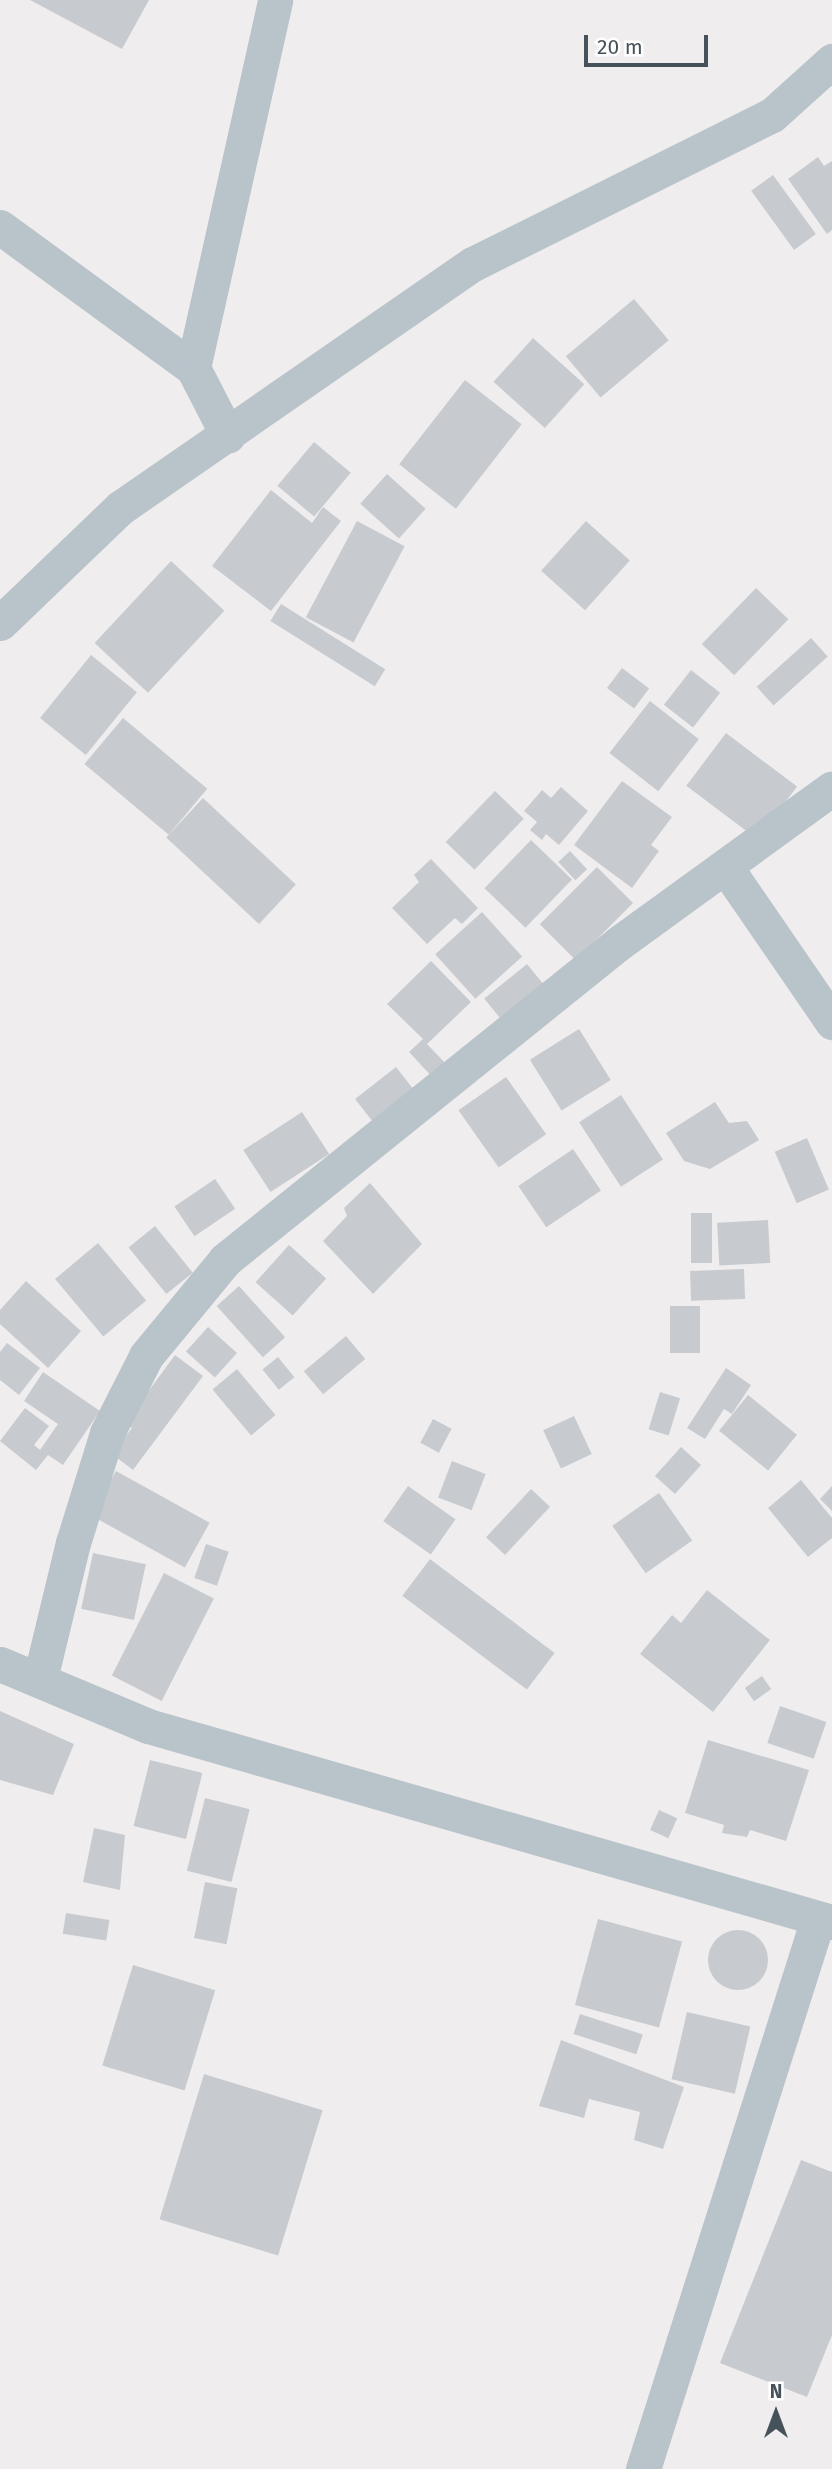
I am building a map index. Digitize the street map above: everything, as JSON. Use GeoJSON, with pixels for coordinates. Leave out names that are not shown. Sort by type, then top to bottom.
{"type":"FeatureCollection","features":[{"type":"Feature","properties":{"kind":"street"},"geometry":{"type":"LineString","coordinates":[[193,368],[275,0]]}},
{"type":"Feature","properties":{"kind":"street"},"geometry":{"type":"LineString","coordinates":[[0,623],[120,508],[228,436],[473,264],[772,115],[832,61]]}},
{"type":"Feature","properties":{"kind":"street"},"geometry":{"type":"LineString","coordinates":[[0,227],[193,368],[228,436]]}},
{"type":"Feature","properties":{"kind":"street"},"geometry":{"type":"LineString","coordinates":[[40,1679],[73,1543],[107,1433],[146,1356],[225,1260],[619,943],[727,869],[832,788]]}},
{"type":"Feature","properties":{"kind":"street"},"geometry":{"type":"LineString","coordinates":[[727,869],[832,1022]]}},
{"type":"Feature","properties":{"kind":"street"},"geometry":{"type":"LineString","coordinates":[[0,1664],[148,1726],[825,1921],[643,2469]]}},
{"type":"Feature","properties":{"kind":"building"},"geometry":{"type":"Polygon","coordinates":[[[30,0],[149,0],[122,49],[30,0]]]}},
{"type":"Feature","properties":{"kind":"building"},"geometry":{"type":"Polygon","coordinates":[[[818,157],[824,166],[832,161],[832,230],[827,234],[788,179],[818,157]]]}},
{"type":"Feature","properties":{"kind":"building"},"geometry":{"type":"Polygon","coordinates":[[[773,175],[816,234],[794,250],[751,191],[773,175]]]}},
{"type":"Feature","properties":{"kind":"building"},"geometry":{"type":"Polygon","coordinates":[[[634,299],[669,340],[601,398],[566,356],[634,299]]]}},
{"type":"Feature","properties":{"kind":"building"},"geometry":{"type":"Polygon","coordinates":[[[533,338],[584,384],[545,428],[494,382],[533,338]]]}},
{"type":"Feature","properties":{"kind":"building"},"geometry":{"type":"Polygon","coordinates":[[[465,380],[522,424],[456,509],[399,464],[465,380]]]}},
{"type":"Feature","properties":{"kind":"building"},"geometry":{"type":"Polygon","coordinates":[[[314,442],[351,473],[314,517],[277,486],[314,442]]]}},
{"type":"Feature","properties":{"kind":"building"},"geometry":{"type":"Polygon","coordinates":[[[387,474],[426,509],[399,539],[360,504],[387,474]]]}},
{"type":"Feature","properties":{"kind":"building"},"geometry":{"type":"Polygon","coordinates":[[[271,490],[312,523],[323,507],[341,521],[271,611],[212,566],[271,490]]]}},
{"type":"Feature","properties":{"kind":"building"},"geometry":{"type":"Polygon","coordinates":[[[357,521],[405,546],[354,643],[306,617],[357,521]]]}},
{"type":"Feature","properties":{"kind":"building"},"geometry":{"type":"Polygon","coordinates":[[[586,521],[630,560],[585,610],[541,571],[586,521]]]}},
{"type":"Feature","properties":{"kind":"building"},"geometry":{"type":"Polygon","coordinates":[[[171,561],[224,611],[148,693],[95,643],[171,561]]]}},
{"type":"Feature","properties":{"kind":"building"},"geometry":{"type":"Polygon","coordinates":[[[756,588],[788,619],[734,675],[702,644],[756,588]]]}},
{"type":"Feature","properties":{"kind":"building"},"geometry":{"type":"Polygon","coordinates":[[[281,604],[385,669],[375,686],[270,621],[281,604]]]}},
{"type":"Feature","properties":{"kind":"building"},"geometry":{"type":"Polygon","coordinates":[[[811,638],[828,657],[773,705],[757,687],[811,638]]]}},
{"type":"Feature","properties":{"kind":"building"},"geometry":{"type":"Polygon","coordinates":[[[91,655],[137,692],[86,755],[40,718],[91,655]]]}},
{"type":"Feature","properties":{"kind":"building"},"geometry":{"type":"Polygon","coordinates":[[[622,668],[649,688],[634,708],[607,688],[622,668]]]}},
{"type":"Feature","properties":{"kind":"building"},"geometry":{"type":"Polygon","coordinates":[[[691,670],[720,693],[693,727],[664,705],[691,670]]]}},
{"type":"Feature","properties":{"kind":"building"},"geometry":{"type":"Polygon","coordinates":[[[650,701],[699,739],[658,791],[609,753],[650,701]]]}},
{"type":"Feature","properties":{"kind":"building"},"geometry":{"type":"Polygon","coordinates":[[[123,718],[207,789],[169,835],[84,764],[123,718]]]}},
{"type":"Feature","properties":{"kind":"building"},"geometry":{"type":"Polygon","coordinates":[[[726,733],[797,787],[757,839],[686,786],[726,733]]]}},
{"type":"Feature","properties":{"kind":"building"},"geometry":{"type":"Polygon","coordinates":[[[622,781],[672,817],[651,845],[659,851],[632,888],[574,845],[622,781]]]}},
{"type":"Feature","properties":{"kind":"building"},"geometry":{"type":"Polygon","coordinates":[[[561,787],[588,811],[559,845],[546,834],[542,840],[530,830],[537,822],[524,811],[542,790],[551,798],[561,787]]]}},
{"type":"Feature","properties":{"kind":"building"},"geometry":{"type":"Polygon","coordinates":[[[495,791],[524,819],[474,870],[446,842],[495,791]]]}},
{"type":"Feature","properties":{"kind":"building"},"geometry":{"type":"Polygon","coordinates":[[[203,798],[296,885],[259,924],[166,837],[203,798]]]}},
{"type":"Feature","properties":{"kind":"building"},"geometry":{"type":"Polygon","coordinates":[[[531,840],[572,880],[525,928],[484,888],[531,840]]]}},
{"type":"Feature","properties":{"kind":"building"},"geometry":{"type":"Polygon","coordinates":[[[570,851],[587,869],[575,880],[558,862],[570,851]]]}},
{"type":"Feature","properties":{"kind":"building"},"geometry":{"type":"Polygon","coordinates":[[[431,859],[478,908],[462,924],[455,918],[427,944],[392,908],[419,882],[414,875],[431,859]]]}},
{"type":"Feature","properties":{"kind":"building"},"geometry":{"type":"Polygon","coordinates":[[[597,867],[633,903],[576,960],[540,924],[597,867]]]}},
{"type":"Feature","properties":{"kind":"building"},"geometry":{"type":"Polygon","coordinates":[[[482,912],[522,957],[475,999],[435,954],[482,912]]]}},
{"type":"Feature","properties":{"kind":"building"},"geometry":{"type":"Polygon","coordinates":[[[431,961],[471,1002],[427,1044],[449,1067],[435,1080],[409,1052],[423,1039],[387,1004],[431,961]]]}},
{"type":"Feature","properties":{"kind":"building"},"geometry":{"type":"Polygon","coordinates":[[[527,964],[547,989],[504,1023],[484,999],[527,964]]]}},
{"type":"Feature","properties":{"kind":"building"},"geometry":{"type":"Polygon","coordinates":[[[579,1029],[611,1080],[562,1111],[530,1060],[579,1029]]]}},
{"type":"Feature","properties":{"kind":"building"},"geometry":{"type":"Polygon","coordinates":[[[396,1067],[417,1094],[376,1126],[355,1099],[396,1067]]]}},
{"type":"Feature","properties":{"kind":"building"},"geometry":{"type":"Polygon","coordinates":[[[506,1077],[546,1134],[499,1168],[458,1110],[506,1077]]]}},
{"type":"Feature","properties":{"kind":"building"},"geometry":{"type":"Polygon","coordinates":[[[621,1095],[663,1160],[621,1187],[579,1122],[621,1095]]]}},
{"type":"Feature","properties":{"kind":"building"},"geometry":{"type":"Polygon","coordinates":[[[715,1102],[729,1123],[747,1121],[759,1140],[710,1169],[684,1161],[666,1133],[715,1102]]]}},
{"type":"Feature","properties":{"kind":"building"},"geometry":{"type":"Polygon","coordinates":[[[302,1112],[329,1154],[271,1192],[243,1150],[302,1112]]]}},
{"type":"Feature","properties":{"kind":"building"},"geometry":{"type":"Polygon","coordinates":[[[807,1138],[829,1190],[797,1203],[775,1152],[807,1138]]]}},
{"type":"Feature","properties":{"kind":"building"},"geometry":{"type":"Polygon","coordinates":[[[573,1149],[601,1190],[546,1227],[518,1186],[573,1149]]]}},
{"type":"Feature","properties":{"kind":"building"},"geometry":{"type":"Polygon","coordinates":[[[215,1179],[235,1209],[195,1236],[174,1206],[215,1179]]]}},
{"type":"Feature","properties":{"kind":"building"},"geometry":{"type":"Polygon","coordinates":[[[370,1183],[422,1244],[373,1294],[323,1241],[347,1216],[344,1208],[370,1183]]]}},
{"type":"Feature","properties":{"kind":"building"},"geometry":{"type":"Polygon","coordinates":[[[691,1213],[712,1213],[712,1263],[691,1263],[691,1213]]]}},
{"type":"Feature","properties":{"kind":"building"},"geometry":{"type":"Polygon","coordinates":[[[768,1220],[770,1263],[719,1266],[717,1223],[768,1220]]]}},
{"type":"Feature","properties":{"kind":"building"},"geometry":{"type":"Polygon","coordinates":[[[155,1226],[193,1273],[166,1294],[129,1247],[155,1226]]]}},
{"type":"Feature","properties":{"kind":"building"},"geometry":{"type":"Polygon","coordinates":[[[98,1243],[146,1300],[103,1336],[55,1279],[98,1243]]]}},
{"type":"Feature","properties":{"kind":"building"},"geometry":{"type":"Polygon","coordinates":[[[289,1245],[326,1278],[293,1316],[256,1282],[289,1245]]]}},
{"type":"Feature","properties":{"kind":"building"},"geometry":{"type":"Polygon","coordinates":[[[744,1269],[745,1299],[691,1301],[690,1271],[744,1269]]]}},
{"type":"Feature","properties":{"kind":"building"},"geometry":{"type":"Polygon","coordinates":[[[26,1281],[81,1331],[48,1368],[0,1324],[0,1310],[26,1281]]]}},
{"type":"Feature","properties":{"kind":"building"},"geometry":{"type":"Polygon","coordinates":[[[239,1286],[285,1337],[263,1357],[217,1306],[239,1286]]]}},
{"type":"Feature","properties":{"kind":"building"},"geometry":{"type":"Polygon","coordinates":[[[670,1306],[700,1306],[700,1353],[670,1353],[670,1306]]]}},
{"type":"Feature","properties":{"kind":"building"},"geometry":{"type":"Polygon","coordinates":[[[208,1327],[237,1353],[215,1378],[186,1352],[208,1327]]]}},
{"type":"Feature","properties":{"kind":"building"},"geometry":{"type":"Polygon","coordinates":[[[346,1336],[365,1359],[323,1394],[304,1371],[346,1336]]]}},
{"type":"Feature","properties":{"kind":"building"},"geometry":{"type":"Polygon","coordinates":[[[7,1343],[40,1368],[19,1395],[0,1380],[0,1352],[7,1343]]]}},
{"type":"Feature","properties":{"kind":"building"},"geometry":{"type":"Polygon","coordinates":[[[175,1355],[203,1376],[133,1470],[112,1454],[132,1428],[125,1423],[175,1355]]]}},
{"type":"Feature","properties":{"kind":"building"},"geometry":{"type":"Polygon","coordinates":[[[278,1357],[294,1377],[279,1390],[262,1370],[278,1357]]]}},
{"type":"Feature","properties":{"kind":"building"},"geometry":{"type":"Polygon","coordinates":[[[726,1368],[751,1385],[732,1414],[724,1409],[705,1439],[687,1428],[726,1368]]]}},
{"type":"Feature","properties":{"kind":"building"},"geometry":{"type":"Polygon","coordinates":[[[237,1369],[276,1415],[251,1436],[212,1390],[237,1369]]]}},
{"type":"Feature","properties":{"kind":"building"},"geometry":{"type":"Polygon","coordinates":[[[43,1372],[100,1411],[63,1465],[48,1455],[36,1470],[0,1441],[25,1408],[49,1426],[34,1445],[40,1450],[58,1424],[24,1401],[43,1372]]]}},
{"type":"Feature","properties":{"kind":"building"},"geometry":{"type":"Polygon","coordinates":[[[660,1392],[680,1398],[669,1435],[649,1429],[660,1392]]]}},
{"type":"Feature","properties":{"kind":"building"},"geometry":{"type":"Polygon","coordinates":[[[748,1395],[797,1435],[768,1470],[719,1431],[748,1395]]]}},
{"type":"Feature","properties":{"kind":"building"},"geometry":{"type":"Polygon","coordinates":[[[574,1416],[592,1454],[561,1468],[543,1430],[574,1416]]]}},
{"type":"Feature","properties":{"kind":"building"},"geometry":{"type":"Polygon","coordinates":[[[433,1419],[452,1429],[439,1453],[420,1443],[433,1419]]]}},
{"type":"Feature","properties":{"kind":"building"},"geometry":{"type":"Polygon","coordinates":[[[681,1447],[701,1465],[675,1494],[655,1476],[681,1447]]]}},
{"type":"Feature","properties":{"kind":"building"},"geometry":{"type":"Polygon","coordinates":[[[452,1461],[486,1474],[472,1510],[438,1497],[452,1461]]]}},
{"type":"Feature","properties":{"kind":"building"},"geometry":{"type":"Polygon","coordinates":[[[116,1471],[210,1523],[185,1567],[91,1516],[116,1471]]]}},
{"type":"Feature","properties":{"kind":"building"},"geometry":{"type":"Polygon","coordinates":[[[801,1480],[832,1518],[832,1538],[808,1557],[768,1508],[801,1480]]]}},
{"type":"Feature","properties":{"kind":"building"},"geometry":{"type":"Polygon","coordinates":[[[408,1486],[456,1519],[431,1554],[383,1521],[408,1486]]]}},
{"type":"Feature","properties":{"kind":"building"},"geometry":{"type":"Polygon","coordinates":[[[832,1486],[832,1511],[820,1499],[832,1486]]]}},
{"type":"Feature","properties":{"kind":"building"},"geometry":{"type":"Polygon","coordinates":[[[531,1489],[550,1507],[505,1555],[486,1537],[531,1489]]]}},
{"type":"Feature","properties":{"kind":"building"},"geometry":{"type":"Polygon","coordinates":[[[659,1493],[692,1541],[646,1573],[612,1526],[659,1493]]]}},
{"type":"Feature","properties":{"kind":"building"},"geometry":{"type":"Polygon","coordinates":[[[206,1544],[229,1552],[217,1586],[194,1578],[206,1544]]]}},
{"type":"Feature","properties":{"kind":"building"},"geometry":{"type":"Polygon","coordinates":[[[93,1553],[146,1564],[134,1620],[81,1609],[93,1553]]]}},
{"type":"Feature","properties":{"kind":"building"},"geometry":{"type":"Polygon","coordinates":[[[430,1559],[555,1653],[527,1690],[402,1596],[430,1559]]]}},
{"type":"Feature","properties":{"kind":"building"},"geometry":{"type":"Polygon","coordinates":[[[164,1573],[214,1598],[162,1701],[112,1675],[164,1573]]]}},
{"type":"Feature","properties":{"kind":"building"},"geometry":{"type":"Polygon","coordinates":[[[707,1590],[770,1640],[713,1712],[640,1654],[672,1615],[681,1623],[707,1590]]]}},
{"type":"Feature","properties":{"kind":"building"},"geometry":{"type":"Polygon","coordinates":[[[762,1676],[771,1689],[754,1701],[745,1688],[762,1676]]]}},
{"type":"Feature","properties":{"kind":"building"},"geometry":{"type":"Polygon","coordinates":[[[780,1706],[826,1722],[814,1759],[767,1743],[780,1706]]]}},
{"type":"Feature","properties":{"kind":"building"},"geometry":{"type":"Polygon","coordinates":[[[0,1711],[74,1744],[53,1795],[0,1780],[0,1711]]]}},
{"type":"Feature","properties":{"kind":"building"},"geometry":{"type":"Polygon","coordinates":[[[708,1740],[809,1770],[786,1841],[750,1830],[747,1837],[722,1833],[724,1825],[685,1813],[708,1740]]]}},
{"type":"Feature","properties":{"kind":"building"},"geometry":{"type":"Polygon","coordinates":[[[150,1760],[202,1773],[186,1839],[134,1826],[150,1760]]]}},
{"type":"Feature","properties":{"kind":"building"},"geometry":{"type":"Polygon","coordinates":[[[205,1798],[250,1809],[231,1882],[187,1871],[205,1798]]]}},
{"type":"Feature","properties":{"kind":"building"},"geometry":{"type":"Polygon","coordinates":[[[659,1810],[677,1818],[668,1838],[650,1830],[659,1810]]]}},
{"type":"Feature","properties":{"kind":"building"},"geometry":{"type":"Polygon","coordinates":[[[94,1828],[125,1835],[120,1890],[83,1882],[94,1828]]]}},
{"type":"Feature","properties":{"kind":"building"},"geometry":{"type":"Polygon","coordinates":[[[205,1882],[237,1888],[227,1944],[194,1938],[205,1882]]]}},
{"type":"Feature","properties":{"kind":"building"},"geometry":{"type":"Polygon","coordinates":[[[66,1913],[109,1920],[106,1941],[63,1934],[66,1913]]]}},
{"type":"Feature","properties":{"kind":"building"},"geometry":{"type":"Polygon","coordinates":[[[598,1919],[682,1942],[659,2027],[575,2005],[598,1919]]]}},
{"type":"Feature","properties":{"kind":"building"},"geometry":{"type":"Polygon","coordinates":[[[738,1930],[750,1932],[763,1943],[768,1960],[766,1972],[755,1985],[738,1990],[726,1988],[713,1977],[708,1960],[710,1948],[721,1935],[738,1930]]]}},
{"type":"Feature","properties":{"kind":"building"},"geometry":{"type":"Polygon","coordinates":[[[133,1965],[215,1990],[185,2091],[102,2065],[133,1965]]]}},
{"type":"Feature","properties":{"kind":"building"},"geometry":{"type":"Polygon","coordinates":[[[687,2012],[750,2027],[735,2094],[671,2079],[687,2012]]]}},
{"type":"Feature","properties":{"kind":"building"},"geometry":{"type":"Polygon","coordinates":[[[580,2014],[643,2034],[636,2054],[574,2034],[580,2014]]]}},
{"type":"Feature","properties":{"kind":"building"},"geometry":{"type":"Polygon","coordinates":[[[561,2040],[684,2087],[663,2149],[634,2140],[640,2112],[589,2099],[584,2118],[539,2106],[561,2040]]]}},
{"type":"Feature","properties":{"kind":"building"},"geometry":{"type":"Polygon","coordinates":[[[204,2074],[323,2110],[278,2256],[160,2219],[204,2074]]]}},
{"type":"Feature","properties":{"kind":"building"},"geometry":{"type":"Polygon","coordinates":[[[801,2160],[832,2172],[832,2335],[807,2397],[720,2363],[801,2160]]]}}]}
